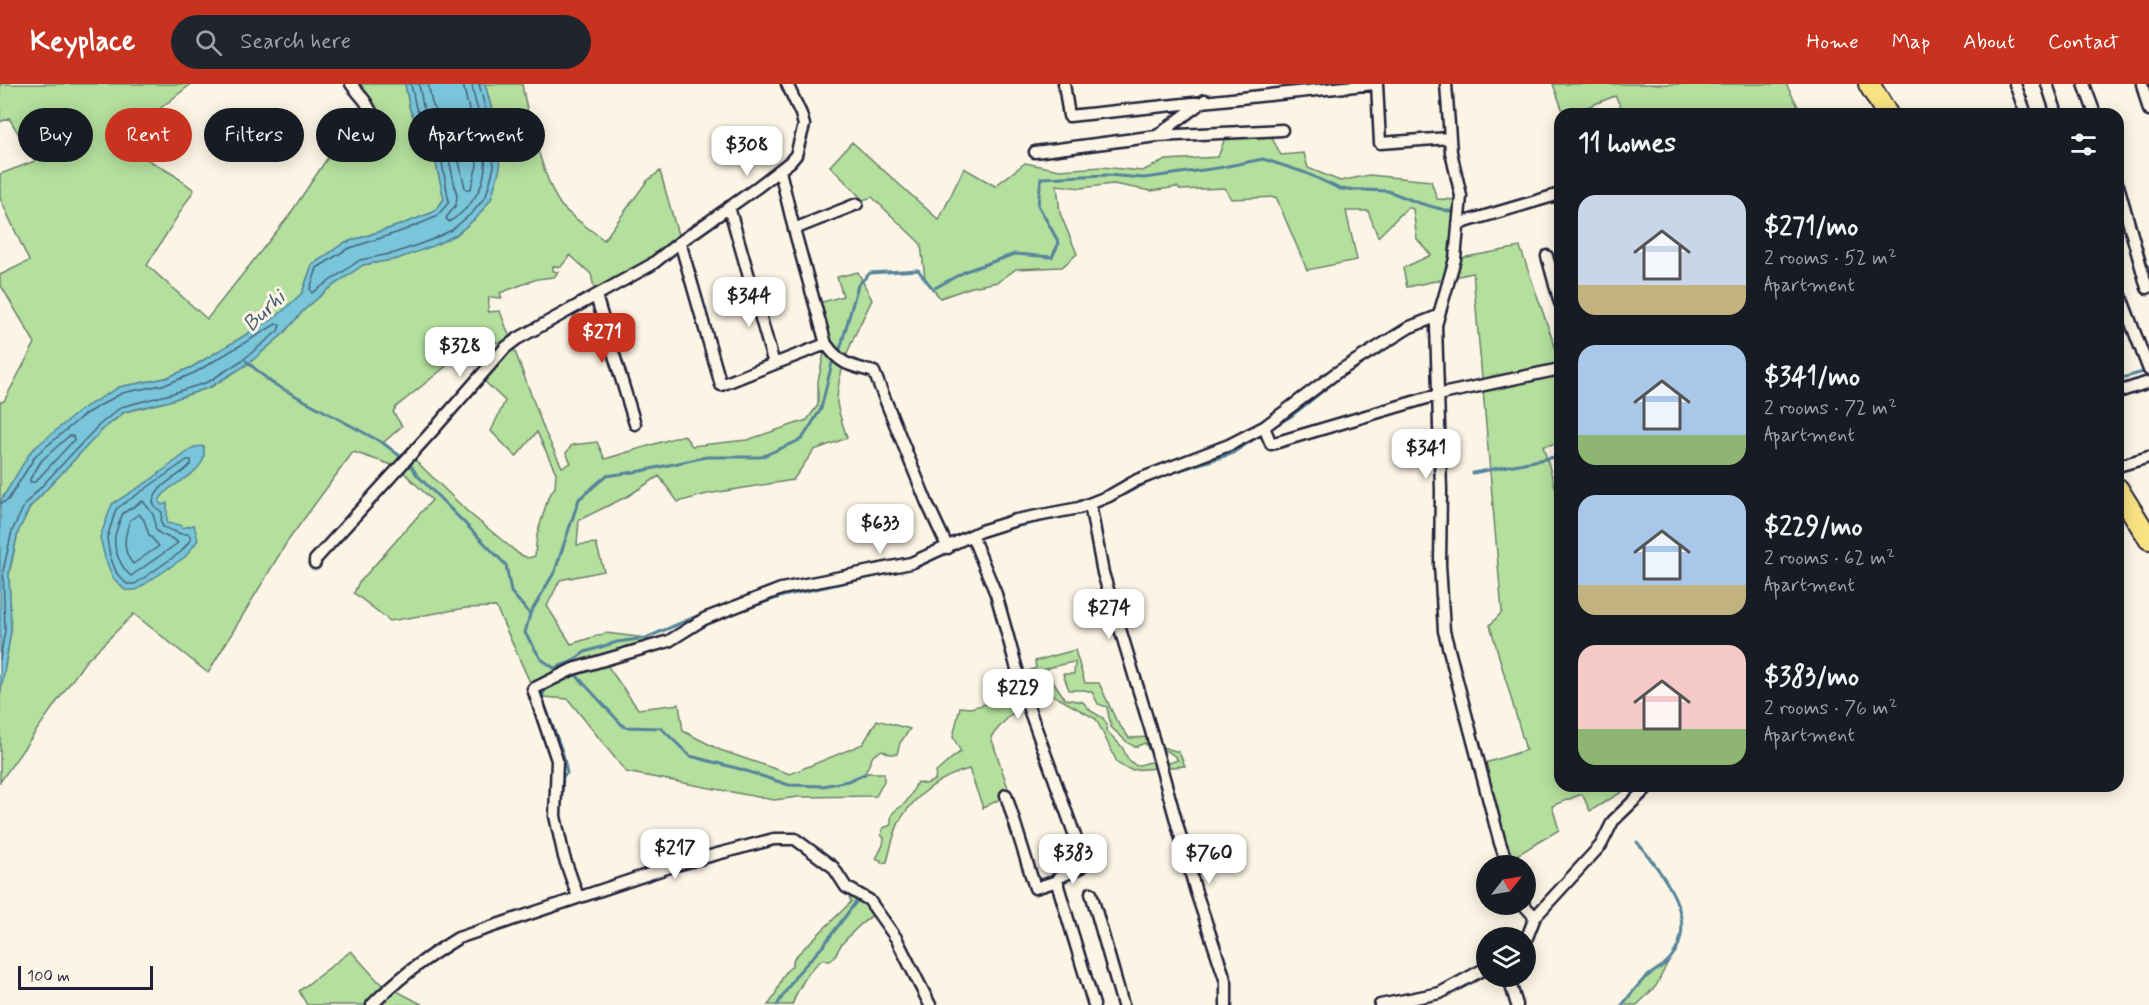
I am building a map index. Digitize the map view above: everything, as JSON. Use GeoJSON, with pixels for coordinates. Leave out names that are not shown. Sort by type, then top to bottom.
{"type":"FeatureCollection","features":[{"type":"Feature","properties":{"kind":"highway"},"geometry":{"type":"LineString","coordinates":[[1869,84],[1883,108]]}},
{"type":"Feature","properties":{"kind":"highway"},"geometry":{"type":"LineString","coordinates":[[2124,499],[2149,539]]}},
{"type":"Feature","properties":{"kind":"street"},"geometry":{"type":"LineString","coordinates":[[351,84],[369,108]]}},
{"type":"Feature","properties":{"kind":"street"},"geometry":{"type":"LineString","coordinates":[[315,563],[315,560],[505,348],[517,339],[651,265],[780,171],[796,154],[804,125],[787,84]]}},
{"type":"Feature","properties":{"kind":"street"},"geometry":{"type":"LineString","coordinates":[[1064,84],[1069,116],[1375,84],[1380,143],[1449,138]]}},
{"type":"Feature","properties":{"kind":"street"},"geometry":{"type":"LineString","coordinates":[[1446,84],[1449,138],[1461,196],[1455,259],[1438,316],[1440,564],[1444,631],[1505,855]]}},
{"type":"Feature","properties":{"kind":"street"},"geometry":{"type":"LineString","coordinates":[[2015,84],[2024,108]]}},
{"type":"Feature","properties":{"kind":"street"},"geometry":{"type":"LineString","coordinates":[[2047,84],[2055,108]]}},
{"type":"Feature","properties":{"kind":"street"},"geometry":{"type":"LineString","coordinates":[[2084,84],[2093,108]]}},
{"type":"Feature","properties":{"kind":"street"},"geometry":{"type":"LineString","coordinates":[[2142,84],[2149,110]]}},
{"type":"Feature","properties":{"kind":"street"},"geometry":{"type":"LineString","coordinates":[[1157,136],[1205,100]]}},
{"type":"Feature","properties":{"kind":"street"},"geometry":{"type":"LineString","coordinates":[[1035,152],[1157,136],[1282,130]]}},
{"type":"Feature","properties":{"kind":"street"},"geometry":{"type":"LineString","coordinates":[[780,171],[826,344],[844,363],[874,372],[927,503],[948,548]]}},
{"type":"Feature","properties":{"kind":"street"},"geometry":{"type":"LineString","coordinates":[[1458,224],[1554,196]]}},
{"type":"Feature","properties":{"kind":"street"},"geometry":{"type":"LineString","coordinates":[[794,230],[857,204]]}},
{"type":"Feature","properties":{"kind":"street"},"geometry":{"type":"LineString","coordinates":[[2124,206],[2148,289]]}},
{"type":"Feature","properties":{"kind":"street"},"geometry":{"type":"LineString","coordinates":[[729,207],[774,364]]}},
{"type":"Feature","properties":{"kind":"street"},"geometry":{"type":"LineString","coordinates":[[680,242],[720,385],[826,344]]}},
{"type":"Feature","properties":{"kind":"street"},"geometry":{"type":"LineString","coordinates":[[1547,256],[1554,281]]}},
{"type":"Feature","properties":{"kind":"street"},"geometry":{"type":"LineString","coordinates":[[596,297],[635,424]]}},
{"type":"Feature","properties":{"kind":"street"},"geometry":{"type":"LineString","coordinates":[[2124,305],[2149,370]]}},
{"type":"Feature","properties":{"kind":"street"},"geometry":{"type":"LineString","coordinates":[[578,897],[564,857],[555,816],[557,760],[533,688],[573,669],[669,641],[704,619],[781,589],[911,563],[1016,519],[1079,508],[1110,496],[1158,471],[1229,445],[1264,427],[1336,373],[1410,327],[1438,316]]}},
{"type":"Feature","properties":{"kind":"street"},"geometry":{"type":"LineString","coordinates":[[1264,427],[1271,444],[1437,395],[1554,370]]}},
{"type":"Feature","properties":{"kind":"street"},"geometry":{"type":"LineString","coordinates":[[2124,390],[2149,382]]}},
{"type":"Feature","properties":{"kind":"street"},"geometry":{"type":"LineString","coordinates":[[2124,464],[2149,457]]}},
{"type":"Feature","properties":{"kind":"street"},"geometry":{"type":"LineString","coordinates":[[1089,504],[1103,573],[1196,891],[1226,982],[1226,1005]]}},
{"type":"Feature","properties":{"kind":"street"},"geometry":{"type":"LineString","coordinates":[[972,536],[996,594],[1025,698],[1083,858],[1081,867],[1058,878],[1058,886],[1094,1005]]}},
{"type":"Feature","properties":{"kind":"street"},"geometry":{"type":"LineString","coordinates":[[1531,927],[1535,916],[1601,845],[1613,821],[1643,792]]}},
{"type":"Feature","properties":{"kind":"street"},"geometry":{"type":"LineString","coordinates":[[1006,795],[1035,888],[1053,882],[1058,886]]}},
{"type":"Feature","properties":{"kind":"street"},"geometry":{"type":"LineString","coordinates":[[372,1005],[399,978],[430,955],[459,938],[676,865],[774,839],[795,839],[832,867],[846,887],[869,900],[896,938],[930,1005]]}},
{"type":"Feature","properties":{"kind":"street"},"geometry":{"type":"LineString","coordinates":[[1091,893],[1123,1005]]}},
{"type":"Feature","properties":{"kind":"street"},"geometry":{"type":"LineString","coordinates":[[1380,1005],[1440,993],[1476,973]]}},
{"type":"Feature","properties":{"kind":"street"},"geometry":{"type":"LineString","coordinates":[[1511,987],[1517,1005]]}},
{"type":"Feature","properties":{"kind":"green space"},"geometry":{"type":"Polygon","coordinates":[[[0,84],[191,84],[161,108],[105,108],[105,162],[152,162],[194,190],[147,265],[207,319],[288,217],[325,162],[396,162],[396,108],[361,108],[365,102],[346,84],[405,84],[410,108],[408,162],[436,162],[444,199],[434,212],[344,243],[312,265],[302,293],[276,317],[192,367],[166,378],[119,387],[0,502],[0,402],[4,401],[35,343],[0,284],[0,275],[29,261],[0,198],[0,174],[32,162],[93,162],[93,108],[18,108],[18,133],[9,118],[0,122],[0,84]]]}},
{"type":"Feature","properties":{"kind":"green space"},"geometry":{"type":"Polygon","coordinates":[[[485,84],[522,84],[527,108],[491,108],[485,84]]]}},
{"type":"Feature","properties":{"kind":"green space"},"geometry":{"type":"Polygon","coordinates":[[[1553,84],[1786,84],[1799,108],[1622,108],[1615,96],[1584,108],[1562,108],[1553,84]]]}},
{"type":"Feature","properties":{"kind":"green space"},"geometry":{"type":"Polygon","coordinates":[[[1271,136],[1281,155],[1304,153],[1308,168],[1340,181],[1369,175],[1431,181],[1437,199],[1460,200],[1455,259],[1520,247],[1554,344],[1554,444],[1543,446],[1554,483],[1554,792],[1622,792],[1590,811],[1582,794],[1552,806],[1559,830],[1517,855],[1505,855],[1479,765],[1526,750],[1490,625],[1502,612],[1473,273],[1407,287],[1403,268],[1431,255],[1417,239],[1413,209],[1408,207],[1378,237],[1368,211],[1346,211],[1357,260],[1307,270],[1276,197],[1231,199],[1225,188],[1181,190],[1177,187],[1151,191],[1113,184],[1081,188],[1057,185],[1060,213],[1077,254],[1062,267],[1016,269],[998,282],[972,287],[940,298],[925,279],[921,244],[872,197],[863,200],[830,166],[852,142],[939,220],[964,168],[995,186],[1025,163],[1060,170],[1102,167],[1142,171],[1166,160],[1218,157],[1225,138],[1271,136]]]}},
{"type":"Feature","properties":{"kind":"green space"},"geometry":{"type":"Polygon","coordinates":[[[493,162],[542,162],[560,204],[604,240],[647,181],[660,171],[680,242],[596,296],[591,274],[570,255],[561,267],[553,266],[553,271],[558,272],[554,277],[537,279],[500,293],[502,298],[489,297],[488,312],[500,311],[545,432],[562,467],[571,463],[566,453],[572,445],[597,442],[605,459],[684,435],[692,446],[747,440],[807,420],[818,405],[818,381],[826,344],[816,304],[843,296],[837,277],[858,272],[872,300],[849,349],[840,376],[837,402],[847,438],[814,450],[793,480],[707,494],[678,502],[659,476],[628,496],[579,520],[577,545],[596,543],[604,571],[560,580],[547,606],[571,644],[606,633],[646,638],[657,645],[604,661],[638,709],[679,704],[683,731],[720,750],[790,774],[863,744],[877,720],[910,729],[900,743],[897,754],[890,754],[882,750],[873,756],[865,773],[884,773],[884,781],[876,796],[799,797],[774,800],[626,772],[568,699],[542,697],[533,689],[496,607],[466,608],[390,621],[354,593],[358,584],[432,500],[398,467],[353,452],[287,542],[208,673],[134,614],[85,662],[0,782],[0,696],[11,631],[9,575],[18,532],[30,507],[102,430],[125,412],[211,387],[248,364],[282,335],[303,311],[327,290],[363,265],[397,259],[456,235],[478,216],[491,199],[493,162]],[[487,337],[471,346],[396,407],[393,412],[402,426],[383,443],[400,456],[410,455],[469,513],[519,554],[528,558],[535,556],[537,535],[548,498],[555,487],[556,473],[537,432],[516,457],[491,431],[505,401],[480,377],[505,347],[487,337]]]}},
{"type":"Feature","properties":{"kind":"green space"},"geometry":{"type":"Polygon","coordinates":[[[1075,650],[1085,683],[1099,683],[1116,720],[1129,738],[1152,737],[1159,746],[1179,752],[1185,766],[1131,770],[1118,764],[1096,719],[1053,695],[1042,698],[1024,705],[991,737],[1010,794],[983,808],[969,769],[949,776],[923,793],[908,808],[899,822],[887,862],[881,863],[881,860],[876,859],[883,845],[884,838],[881,835],[883,828],[891,825],[893,812],[907,800],[917,782],[926,784],[935,780],[936,772],[961,752],[953,737],[960,707],[970,708],[990,703],[1003,703],[1012,700],[1021,691],[1040,686],[1051,678],[1065,699],[1083,702],[1091,711],[1103,718],[1107,725],[1106,730],[1136,766],[1157,760],[1169,763],[1178,760],[1166,751],[1150,752],[1145,743],[1135,747],[1128,743],[1111,727],[1107,707],[1098,704],[1092,692],[1069,690],[1063,674],[1074,674],[1075,662],[1017,675],[1036,668],[1035,661],[1075,650]]]}},
{"type":"Feature","properties":{"kind":"green space"},"geometry":{"type":"Polygon","coordinates":[[[846,887],[878,912],[863,922],[849,936],[830,961],[822,960],[808,974],[792,1005],[768,1005],[787,970],[792,966],[794,958],[851,902],[846,887]]]}},
{"type":"Feature","properties":{"kind":"green space"},"geometry":{"type":"Polygon","coordinates":[[[351,951],[378,981],[423,1005],[307,1005],[299,991],[351,951]]]}},
{"type":"Feature","properties":{"kind":"green space"},"geometry":{"type":"Polygon","coordinates":[[[1668,962],[1656,986],[1637,1005],[1622,1005],[1643,980],[1668,962]]]}},
{"type":"Feature","properties":{"kind":"water"},"geometry":{"type":"Polygon","coordinates":[[[405,84],[485,84],[491,108],[410,108],[405,84]]]}},
{"type":"Feature","properties":{"kind":"water"},"geometry":{"type":"Polygon","coordinates":[[[436,162],[499,162],[500,168],[491,199],[478,216],[456,235],[397,259],[363,265],[327,290],[303,311],[282,335],[248,364],[210,387],[169,401],[124,412],[102,430],[30,507],[18,532],[9,572],[11,631],[0,696],[0,502],[31,451],[82,409],[119,387],[166,378],[192,367],[276,317],[302,293],[312,265],[344,243],[434,212],[444,199],[436,162]]]}},
{"type":"Feature","properties":{"kind":"water"},"geometry":{"type":"Polygon","coordinates":[[[204,446],[204,458],[199,467],[168,490],[159,502],[162,505],[167,503],[167,523],[180,525],[182,528],[194,525],[198,540],[185,557],[136,590],[125,590],[113,578],[100,537],[112,504],[149,481],[194,447],[204,446]]]}},
{"type":"Feature","properties":{"kind":"waterway"},"geometry":{"type":"LineString","coordinates":[[839,353],[858,285],[870,273],[918,270],[933,289],[966,271],[1015,254],[1052,257],[1059,243],[1038,205],[1041,178],[1107,175],[1144,178],[1263,159],[1306,173],[1340,189],[1388,191],[1452,212]]}},
{"type":"Feature","properties":{"kind":"waterway"},"geometry":{"type":"LineString","coordinates":[[1271,428],[1290,417],[1339,378],[1406,336]]}},
{"type":"Feature","properties":{"kind":"waterway"},"geometry":{"type":"LineString","coordinates":[[246,361],[272,383],[383,443],[400,456]]}},
{"type":"Feature","properties":{"kind":"waterway"},"geometry":{"type":"LineString","coordinates":[[410,464],[417,475],[506,565],[511,592],[530,614],[555,571],[579,499],[606,476],[706,457],[761,457],[802,439],[821,409],[832,363]]}},
{"type":"Feature","properties":{"kind":"waterway"},"geometry":{"type":"LineString","coordinates":[[2124,377],[2147,371]]}},
{"type":"Feature","properties":{"kind":"waterway"},"geometry":{"type":"LineString","coordinates":[[1433,421],[1434,442]]}},
{"type":"Feature","properties":{"kind":"waterway"},"geometry":{"type":"LineString","coordinates":[[1168,474],[1231,454],[1262,434]]}},
{"type":"Feature","properties":{"kind":"waterway"},"geometry":{"type":"LineString","coordinates":[[1473,473],[1554,457]]}},
{"type":"Feature","properties":{"kind":"waterway"},"geometry":{"type":"LineString","coordinates":[[1095,509],[1159,477]]}},
{"type":"Feature","properties":{"kind":"waterway"},"geometry":{"type":"LineString","coordinates":[[1001,530],[1089,511]]}},
{"type":"Feature","properties":{"kind":"waterway"},"geometry":{"type":"LineString","coordinates":[[911,568],[970,542]]}},
{"type":"Feature","properties":{"kind":"waterway"},"geometry":{"type":"LineString","coordinates":[[810,578],[848,570]]}},
{"type":"Feature","properties":{"kind":"waterway"},"geometry":{"type":"LineString","coordinates":[[731,614],[783,596],[904,570]]}},
{"type":"Feature","properties":{"kind":"waterway"},"geometry":{"type":"LineString","coordinates":[[706,612],[752,595]]}},
{"type":"Feature","properties":{"kind":"waterway"},"geometry":{"type":"LineString","coordinates":[[530,614],[525,633],[541,659],[554,668],[571,662],[585,652],[617,642],[646,638],[697,616]]}},
{"type":"Feature","properties":{"kind":"waterway"},"geometry":{"type":"LineString","coordinates":[[676,643],[724,617]]}},
{"type":"Feature","properties":{"kind":"waterway"},"geometry":{"type":"LineString","coordinates":[[562,680],[592,669]]}},
{"type":"Feature","properties":{"kind":"waterway"},"geometry":{"type":"LineString","coordinates":[[576,675],[624,727],[661,728],[690,756],[789,785],[823,786],[848,781],[865,774]]}},
{"type":"Feature","properties":{"kind":"waterway"},"geometry":{"type":"LineString","coordinates":[[551,685],[542,697],[563,754],[567,773],[563,776],[561,804]]}},
{"type":"Feature","properties":{"kind":"waterway"},"geometry":{"type":"LineString","coordinates":[[1622,1005],[1643,980],[1669,960],[1678,945],[1682,930],[1675,898],[1657,868],[1637,842]]}},
{"type":"Feature","properties":{"kind":"waterway"},"geometry":{"type":"LineString","coordinates":[[777,1005],[797,974],[823,946],[856,902]]}},
{"type":"Feature","properties":{"kind":"water label","name":"Burhi"},"geometry":{"type":"Point","coordinates":[263,310]}}]}
